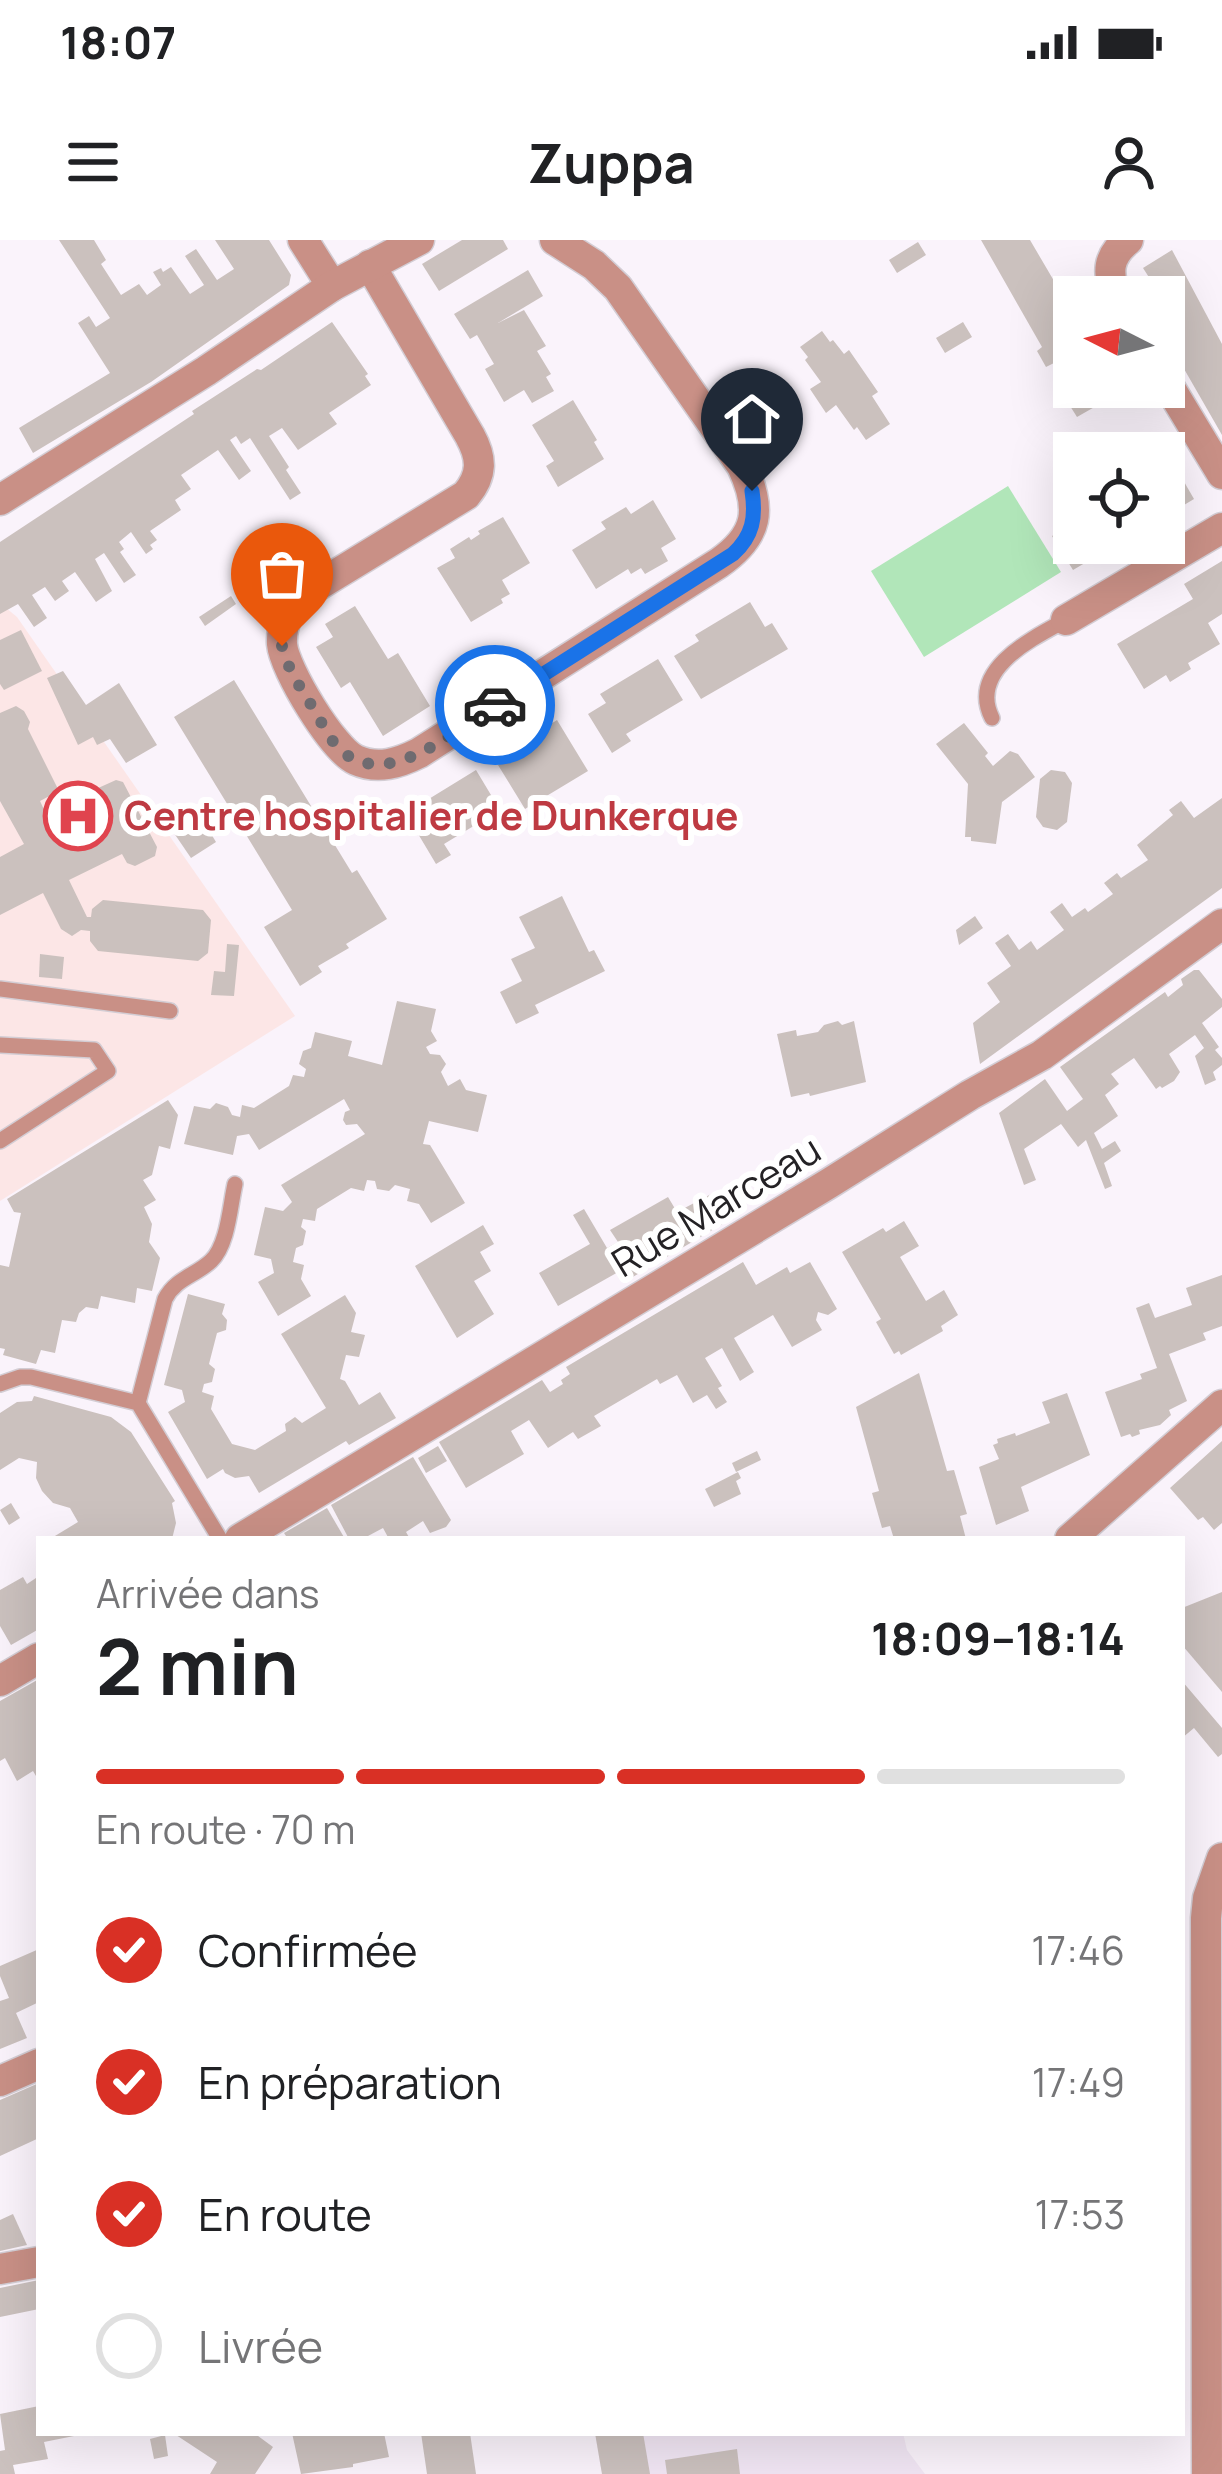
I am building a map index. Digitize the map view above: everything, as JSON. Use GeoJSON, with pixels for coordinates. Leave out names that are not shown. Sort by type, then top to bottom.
{"type":"FeatureCollection","features":[{"type":"Feature","properties":{"kind":"street"},"geometry":{"type":"LineString","coordinates":[[303,240],[332,286]]}},
{"type":"Feature","properties":{"kind":"street"},"geometry":{"type":"LineString","coordinates":[[0,500],[332,286],[419,240]]}},
{"type":"Feature","properties":{"kind":"street"},"geometry":{"type":"LineString","coordinates":[[370,265],[480,460],[475,484],[466,495],[304,594],[286,620],[282,646],[289,669],[330,737],[357,761],[378,766],[419,753],[719,563],[750,533],[755,508],[742,466],[619,288],[555,240]]}},
{"type":"Feature","properties":{"kind":"street"},"geometry":{"type":"LineString","coordinates":[[1110,276],[1110,260],[1128,240]]}},
{"type":"Feature","properties":{"kind":"street"},"geometry":{"type":"LineString","coordinates":[[1182,408],[1222,473]]}},
{"type":"Feature","properties":{"kind":"street"},"geometry":{"type":"LineString","coordinates":[[1066,620],[1222,528]]}},
{"type":"Feature","properties":{"kind":"street","name":"Rue Marceau"},"geometry":{"type":"LineString","coordinates":[[245,1536],[1042,1055],[1222,924]]}},
{"type":"Feature","properties":{"kind":"street"},"geometry":{"type":"LineString","coordinates":[[1073,1536],[1222,1405]]}},
{"type":"Feature","properties":{"kind":"street"},"geometry":{"type":"LineString","coordinates":[[0,1681],[36,1660]]}},
{"type":"Feature","properties":{"kind":"street"},"geometry":{"type":"LineString","coordinates":[[1207,2474],[1214,2438],[1200,2160],[1206,1918],[1222,1858]]}},
{"type":"Feature","properties":{"kind":"street"},"geometry":{"type":"LineString","coordinates":[[0,2081],[36,2066]]}},
{"type":"Feature","properties":{"kind":"street"},"geometry":{"type":"LineString","coordinates":[[0,2269],[36,2263]]}},
{"type":"Feature","properties":{"kind":"lane"},"geometry":{"type":"LineString","coordinates":[[992,718],[985,697],[997,668],[1006,657],[1066,620]]}},
{"type":"Feature","properties":{"kind":"lane"},"geometry":{"type":"LineString","coordinates":[[0,989],[170,1011]]}},
{"type":"Feature","properties":{"kind":"lane"},"geometry":{"type":"LineString","coordinates":[[0,1045],[94,1051],[108,1071],[0,1141]]}},
{"type":"Feature","properties":{"kind":"lane"},"geometry":{"type":"LineString","coordinates":[[138,1403],[165,1300],[170,1289],[208,1264],[219,1250],[236,1184]]}},
{"type":"Feature","properties":{"kind":"lane"},"geometry":{"type":"LineString","coordinates":[[0,1384],[32,1377],[138,1403],[218,1536]]}},
{"type":"Feature","properties":{"kind":"shaded area","name":"Centre hospitalier de Dunkerque"},"geometry":{"type":"Polygon","coordinates":[[[0,603],[17,617],[295,1016],[0,1201],[0,603]]]}},
{"type":"Feature","properties":{"kind":"shaded area"},"geometry":{"type":"Polygon","coordinates":[[[596,2436],[904,2436],[907,2450],[925,2474],[602,2474],[596,2436]]]}},
{"type":"Feature","properties":{"kind":"green space"},"geometry":{"type":"Polygon","coordinates":[[[1008,486],[1061,572],[924,657],[871,571],[1008,486]]]}},
{"type":"Feature","properties":{"kind":"building"},"geometry":{"type":"Polygon","coordinates":[[[59,240],[94,240],[106,260],[101,264],[121,295],[139,284],[147,295],[161,285],[153,272],[171,267],[190,294],[204,285],[185,256],[196,249],[217,280],[234,269],[215,240],[269,240],[291,275],[289,285],[151,382],[33,453],[19,428],[110,373],[78,323],[89,316],[96,327],[110,318],[59,240]]]}},
{"type":"Feature","properties":{"kind":"building"},"geometry":{"type":"Polygon","coordinates":[[[462,240],[503,240],[508,249],[439,291],[422,264],[462,240]]]}},
{"type":"Feature","properties":{"kind":"building"},"geometry":{"type":"Polygon","coordinates":[[[981,240],[1030,240],[1053,279],[1053,364],[1046,367],[1037,351],[1042,347],[981,240]]]}},
{"type":"Feature","properties":{"kind":"building"},"geometry":{"type":"Polygon","coordinates":[[[918,242],[926,255],[897,273],[889,260],[918,242]]]}},
{"type":"Feature","properties":{"kind":"building"},"geometry":{"type":"Polygon","coordinates":[[[1172,250],[1222,344],[1222,435],[1185,371],[1185,276],[1148,276],[1143,268],[1172,250]]]}},
{"type":"Feature","properties":{"kind":"building"},"geometry":{"type":"Polygon","coordinates":[[[528,270],[543,296],[498,323],[524,310],[546,346],[537,351],[551,374],[546,377],[554,391],[532,403],[524,390],[504,402],[485,369],[494,364],[477,335],[470,339],[454,314],[528,270]]]}},
{"type":"Feature","properties":{"kind":"building"},"geometry":{"type":"Polygon","coordinates":[[[332,322],[371,385],[329,413],[337,424],[298,450],[282,428],[269,436],[301,493],[290,500],[250,438],[241,444],[236,436],[230,440],[251,471],[239,480],[218,450],[181,475],[191,489],[175,500],[181,510],[150,531],[157,540],[150,545],[153,549],[146,554],[131,532],[119,542],[124,549],[120,552],[136,575],[124,583],[104,553],[95,559],[112,591],[96,602],[75,572],[62,581],[69,591],[55,601],[45,587],[32,595],[47,618],[34,627],[18,604],[0,614],[0,542],[332,322]]]}},
{"type":"Feature","properties":{"kind":"building"},"geometry":{"type":"Polygon","coordinates":[[[963,322],[972,337],[945,353],[936,338],[963,322]]]}},
{"type":"Feature","properties":{"kind":"building"},"geometry":{"type":"Polygon","coordinates":[[[822,331],[844,354],[849,350],[878,392],[872,396],[890,424],[866,440],[836,405],[826,413],[810,389],[821,382],[800,347],[822,331]]]}},
{"type":"Feature","properties":{"kind":"building"},"geometry":{"type":"Polygon","coordinates":[[[573,400],[604,459],[558,487],[546,466],[554,461],[532,425],[573,400]]]}},
{"type":"Feature","properties":{"kind":"building"},"geometry":{"type":"Polygon","coordinates":[[[772,401],[797,436],[768,456],[743,421],[772,401]]]}},
{"type":"Feature","properties":{"kind":"building"},"geometry":{"type":"Polygon","coordinates":[[[1071,408],[1093,408],[1077,417],[1071,408]]]}},
{"type":"Feature","properties":{"kind":"building"},"geometry":{"type":"Polygon","coordinates":[[[1185,483],[1194,499],[1185,504],[1185,483]]]}},
{"type":"Feature","properties":{"kind":"building"},"geometry":{"type":"Polygon","coordinates":[[[653,500],[676,539],[661,548],[668,561],[645,574],[641,568],[631,574],[628,569],[596,589],[572,550],[606,529],[601,522],[626,507],[631,514],[653,500]]]}},
{"type":"Feature","properties":{"kind":"building"},"geometry":{"type":"Polygon","coordinates":[[[503,517],[530,563],[502,580],[510,594],[501,599],[503,603],[471,622],[437,568],[455,558],[450,549],[503,517]]]}},
{"type":"Feature","properties":{"kind":"building"},"geometry":{"type":"Polygon","coordinates":[[[1222,561],[1222,614],[1208,623],[1220,644],[1188,663],[1191,669],[1170,682],[1166,675],[1144,689],[1117,644],[1193,599],[1184,584],[1222,561]]]}},
{"type":"Feature","properties":{"kind":"building"},"geometry":{"type":"Polygon","coordinates":[[[231,596],[236,604],[205,626],[199,617],[231,596]]]}},
{"type":"Feature","properties":{"kind":"building"},"geometry":{"type":"Polygon","coordinates":[[[750,602],[765,627],[772,623],[788,649],[701,699],[674,656],[699,641],[695,635],[750,602]]]}},
{"type":"Feature","properties":{"kind":"building"},"geometry":{"type":"Polygon","coordinates":[[[355,606],[388,659],[398,653],[430,706],[383,736],[350,682],[341,688],[316,647],[333,637],[325,624],[355,606]]]}},
{"type":"Feature","properties":{"kind":"building"},"geometry":{"type":"Polygon","coordinates":[[[21,630],[42,671],[4,690],[0,640],[21,630]]]}},
{"type":"Feature","properties":{"kind":"building"},"geometry":{"type":"Polygon","coordinates":[[[658,659],[683,700],[626,734],[631,741],[612,753],[588,714],[606,703],[600,694],[658,659]]]}},
{"type":"Feature","properties":{"kind":"building"},"geometry":{"type":"Polygon","coordinates":[[[63,671],[86,705],[119,683],[157,745],[126,763],[110,739],[97,745],[93,737],[78,745],[47,678],[63,671]]]}},
{"type":"Feature","properties":{"kind":"building"},"geometry":{"type":"Polygon","coordinates":[[[234,680],[352,873],[357,870],[387,919],[346,944],[349,948],[318,966],[322,972],[300,986],[264,927],[292,910],[174,717],[234,680]]]}},
{"type":"Feature","properties":{"kind":"building"},"geometry":{"type":"Polygon","coordinates":[[[16,706],[30,722],[28,729],[59,791],[40,801],[53,829],[98,807],[96,789],[116,780],[123,782],[157,847],[155,856],[135,866],[122,854],[69,880],[87,917],[103,900],[203,910],[211,920],[208,953],[198,961],[98,951],[90,941],[90,931],[72,936],[61,929],[43,893],[0,915],[0,857],[24,844],[0,801],[0,713],[16,706]]]}},
{"type":"Feature","properties":{"kind":"building"},"geometry":{"type":"Polygon","coordinates":[[[557,720],[588,771],[525,809],[498,765],[538,740],[537,733],[557,720]]]}},
{"type":"Feature","properties":{"kind":"building"},"geometry":{"type":"Polygon","coordinates":[[[964,723],[993,766],[1010,751],[1018,754],[1035,777],[1002,802],[996,844],[965,837],[968,784],[936,744],[964,723]]]}},
{"type":"Feature","properties":{"kind":"building"},"geometry":{"type":"Polygon","coordinates":[[[476,770],[500,810],[444,844],[451,855],[436,864],[411,822],[424,813],[419,805],[476,770]]]}},
{"type":"Feature","properties":{"kind":"building"},"geometry":{"type":"Polygon","coordinates":[[[1051,770],[1065,772],[1072,783],[1067,822],[1057,830],[1043,827],[1036,817],[1040,779],[1051,770]]]}},
{"type":"Feature","properties":{"kind":"building"},"geometry":{"type":"Polygon","coordinates":[[[1222,798],[1222,888],[980,1064],[973,1023],[1000,1002],[987,983],[1011,966],[995,943],[1008,934],[1019,950],[1031,941],[1037,950],[1064,930],[1050,912],[1062,903],[1072,917],[1085,908],[1088,912],[1113,894],[1104,883],[1148,860],[1137,845],[1173,815],[1169,810],[1181,801],[1194,818],[1222,798]]]}},
{"type":"Feature","properties":{"kind":"building"},"geometry":{"type":"Polygon","coordinates":[[[193,804],[216,842],[191,858],[165,820],[193,804]]]}},
{"type":"Feature","properties":{"kind":"building"},"geometry":{"type":"Polygon","coordinates":[[[562,896],[589,952],[594,950],[605,971],[535,1005],[539,1013],[516,1024],[500,992],[522,981],[511,959],[535,948],[519,917],[562,896]]]}},
{"type":"Feature","properties":{"kind":"building"},"geometry":{"type":"Polygon","coordinates":[[[975,916],[983,928],[959,945],[956,930],[975,916]]]}},
{"type":"Feature","properties":{"kind":"building"},"geometry":{"type":"Polygon","coordinates":[[[227,944],[239,945],[234,996],[211,995],[214,971],[225,972],[227,944]]]}},
{"type":"Feature","properties":{"kind":"building"},"geometry":{"type":"Polygon","coordinates":[[[40,954],[64,957],[62,979],[39,977],[40,954]]]}},
{"type":"Feature","properties":{"kind":"building"},"geometry":{"type":"Polygon","coordinates":[[[1194,970],[1222,999],[1222,1007],[1202,1023],[1222,1058],[1222,1065],[1213,1072],[1216,1080],[1205,1085],[1195,1056],[1204,1048],[1195,1035],[1169,1054],[1180,1072],[1162,1088],[1156,1089],[1134,1058],[1111,1074],[1119,1084],[1105,1095],[1118,1116],[1094,1133],[1102,1149],[1115,1141],[1121,1151],[1104,1163],[1112,1186],[1105,1189],[1086,1140],[1078,1147],[1061,1124],[1024,1149],[1036,1180],[1024,1185],[999,1113],[1045,1079],[1067,1111],[1083,1099],[1060,1067],[1165,992],[1168,997],[1194,970]]]}},
{"type":"Feature","properties":{"kind":"building"},"geometry":{"type":"Polygon","coordinates":[[[397,1001],[436,1009],[431,1031],[437,1041],[426,1047],[446,1064],[441,1072],[448,1086],[460,1079],[466,1090],[487,1095],[478,1132],[429,1121],[423,1144],[430,1145],[465,1203],[431,1223],[419,1204],[407,1201],[410,1189],[395,1185],[389,1191],[377,1189],[375,1181],[367,1180],[364,1191],[351,1188],[317,1209],[315,1221],[303,1219],[303,1245],[296,1248],[293,1262],[304,1265],[301,1279],[311,1296],[278,1316],[258,1282],[274,1273],[271,1259],[254,1255],[265,1207],[283,1211],[292,1202],[281,1185],[365,1134],[357,1124],[346,1125],[343,1120],[350,1110],[344,1099],[259,1150],[249,1134],[237,1136],[233,1155],[184,1144],[194,1106],[210,1109],[216,1103],[240,1117],[242,1105],[254,1108],[289,1086],[293,1075],[304,1077],[306,1069],[299,1064],[315,1032],[352,1041],[348,1056],[382,1065],[397,1001]]]}},
{"type":"Feature","properties":{"kind":"building"},"geometry":{"type":"Polygon","coordinates":[[[838,1021],[842,1025],[854,1021],[866,1082],[791,1097],[777,1034],[818,1032],[838,1021]]]}},
{"type":"Feature","properties":{"kind":"building"},"geometry":{"type":"Polygon","coordinates":[[[168,1100],[178,1115],[170,1149],[159,1146],[152,1175],[143,1180],[156,1200],[144,1207],[152,1224],[149,1242],[160,1258],[152,1291],[137,1288],[135,1303],[101,1296],[98,1309],[86,1307],[76,1322],[62,1320],[55,1353],[41,1350],[36,1364],[3,1355],[0,1265],[9,1267],[21,1213],[14,1212],[7,1199],[168,1100]]]}},
{"type":"Feature","properties":{"kind":"building"},"geometry":{"type":"Polygon","coordinates":[[[715,1192],[731,1219],[626,1281],[620,1271],[558,1306],[539,1273],[590,1244],[573,1215],[584,1209],[607,1248],[618,1242],[610,1230],[668,1197],[677,1212],[715,1192]]]}},
{"type":"Feature","properties":{"kind":"building"},"geometry":{"type":"Polygon","coordinates":[[[904,1221],[919,1246],[900,1257],[926,1301],[944,1290],[958,1315],[941,1326],[943,1331],[901,1355],[899,1351],[894,1354],[876,1322],[881,1319],[842,1252],[904,1221]]]}},
{"type":"Feature","properties":{"kind":"building"},"geometry":{"type":"Polygon","coordinates":[[[483,1225],[494,1244],[480,1252],[491,1271],[474,1281],[494,1314],[457,1338],[415,1266],[483,1225]]]}},
{"type":"Feature","properties":{"kind":"building"},"geometry":{"type":"Polygon","coordinates":[[[743,1262],[756,1285],[787,1267],[790,1273],[810,1262],[837,1309],[828,1315],[818,1312],[816,1320],[822,1330],[792,1347],[773,1315],[734,1338],[754,1372],[740,1381],[722,1348],[705,1358],[727,1402],[716,1409],[707,1395],[693,1403],[677,1375],[660,1384],[657,1379],[594,1416],[601,1426],[578,1439],[573,1432],[548,1448],[529,1420],[511,1431],[524,1454],[466,1488],[439,1442],[542,1380],[550,1392],[570,1374],[566,1367],[743,1262]]]}},
{"type":"Feature","properties":{"kind":"building"},"geometry":{"type":"Polygon","coordinates":[[[1222,1275],[1222,1326],[1203,1333],[1206,1340],[1169,1354],[1187,1401],[1169,1410],[1171,1415],[1160,1425],[1121,1437],[1105,1392],[1142,1379],[1140,1374],[1157,1368],[1136,1308],[1149,1303],[1155,1318],[1192,1305],[1186,1288],[1222,1275]]]}},
{"type":"Feature","properties":{"kind":"building"},"geometry":{"type":"Polygon","coordinates":[[[188,1294],[225,1304],[226,1330],[217,1333],[209,1364],[215,1369],[212,1382],[204,1384],[202,1392],[214,1396],[211,1409],[232,1444],[255,1450],[286,1431],[285,1424],[295,1417],[302,1423],[326,1408],[281,1334],[345,1295],[356,1313],[351,1332],[365,1335],[359,1357],[346,1355],[340,1379],[359,1405],[380,1392],[396,1418],[349,1445],[346,1441],[259,1493],[249,1476],[235,1478],[223,1469],[207,1479],[168,1412],[185,1402],[182,1390],[164,1385],[188,1294]]]}},
{"type":"Feature","properties":{"kind":"building"},"geometry":{"type":"Polygon","coordinates":[[[919,1373],[947,1471],[954,1470],[967,1514],[960,1516],[965,1536],[893,1536],[890,1526],[882,1528],[872,1493],[879,1491],[856,1407],[919,1373]]]}},
{"type":"Feature","properties":{"kind":"building"},"geometry":{"type":"Polygon","coordinates":[[[1067,1393],[1090,1455],[1021,1487],[1029,1511],[996,1525],[979,1467],[999,1459],[993,1445],[997,1439],[1050,1423],[1042,1402],[1067,1393]]]}},
{"type":"Feature","properties":{"kind":"building"},"geometry":{"type":"Polygon","coordinates":[[[34,1396],[111,1417],[131,1432],[175,1501],[173,1536],[55,1536],[78,1522],[70,1508],[53,1503],[42,1491],[36,1478],[37,1462],[19,1458],[0,1470],[0,1413],[17,1402],[32,1401],[34,1396]]]}},
{"type":"Feature","properties":{"kind":"building"},"geometry":{"type":"Polygon","coordinates":[[[1222,1441],[1222,1523],[1214,1530],[1203,1517],[1198,1520],[1170,1488],[1222,1441]]]}},
{"type":"Feature","properties":{"kind":"building"},"geometry":{"type":"Polygon","coordinates":[[[438,1446],[447,1461],[426,1473],[418,1458],[438,1446]]]}},
{"type":"Feature","properties":{"kind":"building"},"geometry":{"type":"Polygon","coordinates":[[[757,1451],[761,1460],[736,1472],[732,1463],[757,1451]]]}},
{"type":"Feature","properties":{"kind":"building"},"geometry":{"type":"Polygon","coordinates":[[[413,1457],[451,1520],[430,1533],[423,1521],[406,1532],[408,1536],[387,1536],[383,1528],[368,1536],[347,1536],[331,1505],[413,1457]]]}},
{"type":"Feature","properties":{"kind":"building"},"geometry":{"type":"Polygon","coordinates":[[[738,1472],[741,1494],[714,1507],[705,1489],[738,1472]]]}},
{"type":"Feature","properties":{"kind":"building"},"geometry":{"type":"Polygon","coordinates":[[[11,1503],[20,1518],[9,1525],[0,1510],[11,1503]]]}},
{"type":"Feature","properties":{"kind":"building"},"geometry":{"type":"Polygon","coordinates":[[[327,1508],[343,1536],[286,1536],[284,1533],[327,1508]]]}},
{"type":"Feature","properties":{"kind":"building"},"geometry":{"type":"Polygon","coordinates":[[[23,1577],[27,1584],[36,1578],[36,1631],[11,1645],[0,1626],[0,1590],[23,1577]]]}},
{"type":"Feature","properties":{"kind":"building"},"geometry":{"type":"Polygon","coordinates":[[[1222,1592],[1222,1692],[1185,1649],[1185,1607],[1222,1592]]]}},
{"type":"Feature","properties":{"kind":"building"},"geometry":{"type":"Polygon","coordinates":[[[36,1681],[36,1776],[33,1771],[17,1781],[5,1758],[0,1761],[0,1701],[36,1681]]]}},
{"type":"Feature","properties":{"kind":"building"},"geometry":{"type":"Polygon","coordinates":[[[1185,1685],[1222,1728],[1222,1754],[1218,1757],[1194,1728],[1185,1736],[1185,1685]]]}},
{"type":"Feature","properties":{"kind":"building"},"geometry":{"type":"Polygon","coordinates":[[[36,1950],[36,2003],[16,2013],[27,2038],[0,2049],[0,2001],[9,1998],[0,1966],[36,1950]]]}},
{"type":"Feature","properties":{"kind":"building"},"geometry":{"type":"Polygon","coordinates":[[[36,2084],[36,2139],[0,2156],[0,2100],[36,2084]]]}},
{"type":"Feature","properties":{"kind":"building"},"geometry":{"type":"Polygon","coordinates":[[[13,2214],[27,2245],[0,2251],[0,2220],[13,2214]]]}},
{"type":"Feature","properties":{"kind":"building"},"geometry":{"type":"Polygon","coordinates":[[[36,2281],[36,2310],[0,2317],[0,2288],[36,2281]]]}},
{"type":"Feature","properties":{"kind":"building"},"geometry":{"type":"Polygon","coordinates":[[[36,2407],[36,2436],[74,2436],[44,2442],[48,2459],[13,2465],[15,2474],[0,2474],[0,2451],[5,2450],[0,2414],[36,2407]]]}},
{"type":"Feature","properties":{"kind":"building"},"geometry":{"type":"Polygon","coordinates":[[[165,2436],[168,2456],[154,2459],[150,2439],[165,2436]]]}},
{"type":"Feature","properties":{"kind":"building"},"geometry":{"type":"Polygon","coordinates":[[[178,2436],[258,2436],[273,2447],[255,2474],[210,2474],[217,2462],[178,2436]]]}},
{"type":"Feature","properties":{"kind":"building"},"geometry":{"type":"Polygon","coordinates":[[[293,2436],[385,2436],[389,2457],[301,2474],[293,2436]]]}},
{"type":"Feature","properties":{"kind":"building"},"geometry":{"type":"Polygon","coordinates":[[[421,2436],[470,2436],[476,2474],[427,2474],[421,2436]]]}},
{"type":"Feature","properties":{"kind":"building"},"geometry":{"type":"Polygon","coordinates":[[[596,2436],[644,2436],[650,2474],[602,2474],[596,2436]]]}},
{"type":"Feature","properties":{"kind":"building"},"geometry":{"type":"Polygon","coordinates":[[[737,2449],[740,2474],[667,2474],[665,2460],[737,2449]]]}},
{"type":"Feature","properties":{"kind":"way so far"},"geometry":{"type":"LineString","coordinates":[[282,646],[289,669],[330,737],[357,761],[378,766],[407,759],[495,705]]}},
{"type":"Feature","properties":{"kind":"place","name":"Centre hospitalier de Dunkerque"},"geometry":{"type":"Point","coordinates":[78,816]}},
{"type":"Feature","properties":{"kind":"route"},"geometry":{"type":"LineString","coordinates":[[495,705],[733,554],[750,533],[755,508],[752,491]]}}]}
